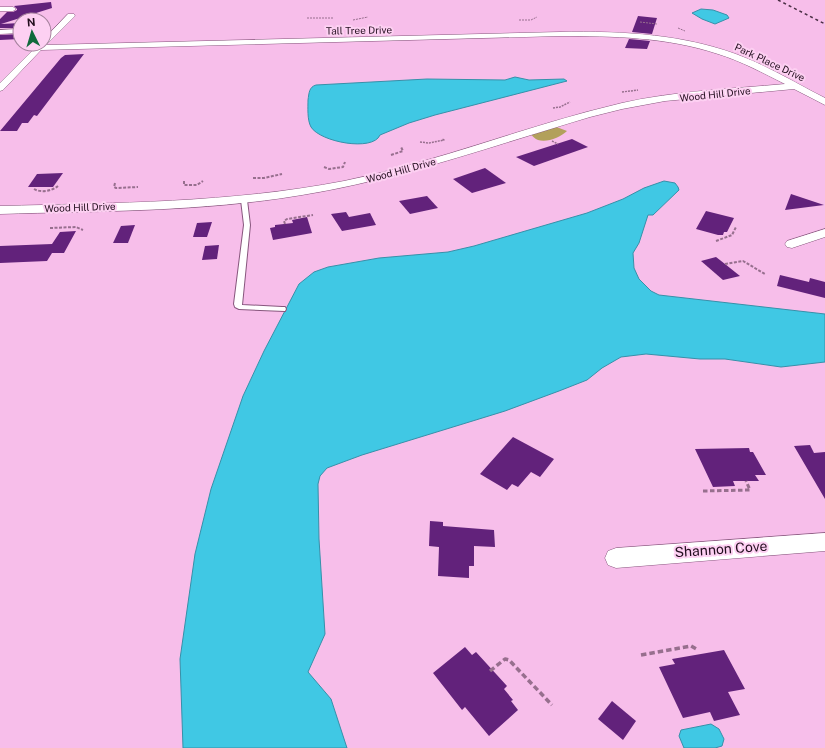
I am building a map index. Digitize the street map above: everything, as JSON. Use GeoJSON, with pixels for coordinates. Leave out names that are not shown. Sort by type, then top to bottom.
{"type":"FeatureCollection","features":[{"type":"Feature","properties":{"kind":"street"},"geometry":{"type":"LineString","coordinates":[[0,9],[13,9]]}},
{"type":"Feature","properties":{"kind":"street"},"geometry":{"type":"LineString","coordinates":[[52,35],[71,16]]}},
{"type":"Feature","properties":{"kind":"street"},"geometry":{"type":"LineString","coordinates":[[0,32],[12,32]]}},
{"type":"Feature","properties":{"kind":"street","name":"Tall Tree Drive"},"geometry":{"type":"LineString","coordinates":[[52,45],[588,34],[620,34],[680,42]]}},
{"type":"Feature","properties":{"kind":"street","name":"Park Place Drive"},"geometry":{"type":"LineString","coordinates":[[680,42],[742,59],[825,102]]}},
{"type":"Feature","properties":{"kind":"street"},"geometry":{"type":"LineString","coordinates":[[0,88],[35,52]]}},
{"type":"Feature","properties":{"kind":"street","name":"Wood Hill Drive"},"geometry":{"type":"LineString","coordinates":[[0,210],[244,200],[317,189],[385,175],[577,118],[623,106],[673,98],[795,86]]}},
{"type":"Feature","properties":{"kind":"street"},"geometry":{"type":"LineString","coordinates":[[792,244],[825,233]]}},
{"type":"Feature","properties":{"kind":"street","name":"Shannon Cove"},"geometry":{"type":"LineString","coordinates":[[616,558],[674,552],[825,542]]}},
{"type":"Feature","properties":{"kind":"lane"},"geometry":{"type":"LineString","coordinates":[[244,200],[247,225],[238,304],[239,307],[282,309]]}},
{"type":"Feature","properties":{"kind":"path"},"geometry":{"type":"LineString","coordinates":[[353,20],[368,17]]}},
{"type":"Feature","properties":{"kind":"path"},"geometry":{"type":"LineString","coordinates":[[519,20],[531,20],[537,17]]}},
{"type":"Feature","properties":{"kind":"path"},"geometry":{"type":"LineString","coordinates":[[307,18],[333,18]]}},
{"type":"Feature","properties":{"kind":"path"},"geometry":{"type":"LineString","coordinates":[[640,22],[657,24]]}},
{"type":"Feature","properties":{"kind":"path"},"geometry":{"type":"LineString","coordinates":[[622,92],[643,89]]}},
{"type":"Feature","properties":{"kind":"path"},"geometry":{"type":"LineString","coordinates":[[552,108],[560,107],[570,102]]}},
{"type":"Feature","properties":{"kind":"path"},"geometry":{"type":"LineString","coordinates":[[420,142],[429,143],[444,140],[442,139]]}},
{"type":"Feature","properties":{"kind":"path"},"geometry":{"type":"LineString","coordinates":[[552,141],[558,144]]}},
{"type":"Feature","properties":{"kind":"path"},"geometry":{"type":"LineString","coordinates":[[391,155],[403,151],[401,147]]}},
{"type":"Feature","properties":{"kind":"path"},"geometry":{"type":"LineString","coordinates":[[324,167],[329,169],[343,167],[345,162]]}},
{"type":"Feature","properties":{"kind":"path"},"geometry":{"type":"LineString","coordinates":[[253,178],[264,178],[282,174]]}},
{"type":"Feature","properties":{"kind":"path"},"geometry":{"type":"LineString","coordinates":[[184,181],[184,185],[197,185],[203,181]]}},
{"type":"Feature","properties":{"kind":"path"},"geometry":{"type":"LineString","coordinates":[[115,183],[114,187],[116,188],[138,187]]}},
{"type":"Feature","properties":{"kind":"path"},"geometry":{"type":"LineString","coordinates":[[34,189],[37,191],[53,190],[58,186]]}},
{"type":"Feature","properties":{"kind":"path"},"geometry":{"type":"LineString","coordinates":[[285,224],[284,221],[287,219],[313,215]]}},
{"type":"Feature","properties":{"kind":"path"},"geometry":{"type":"LineString","coordinates":[[50,228],[76,227],[83,230]]}},
{"type":"Feature","properties":{"kind":"path"},"geometry":{"type":"LineString","coordinates":[[716,241],[732,236],[736,227]]}},
{"type":"Feature","properties":{"kind":"path"},"geometry":{"type":"LineString","coordinates":[[725,264],[746,261],[765,274]]}},
{"type":"Feature","properties":{"kind":"path"},"geometry":{"type":"LineString","coordinates":[[703,491],[750,490],[746,481]]}},
{"type":"Feature","properties":{"kind":"path"},"geometry":{"type":"LineString","coordinates":[[641,655],[691,646],[698,650]]}},
{"type":"Feature","properties":{"kind":"path"},"geometry":{"type":"LineString","coordinates":[[490,671],[501,661],[505,659],[509,660],[552,705]]}},
{"type":"Feature","properties":{"kind":"shaded area"},"geometry":{"type":"Polygon","coordinates":[[[554,126],[567,131],[558,137],[545,141],[537,140],[530,134],[554,126]]]}},
{"type":"Feature","properties":{"kind":"water"},"geometry":{"type":"Polygon","coordinates":[[[701,9],[713,10],[727,15],[729,18],[715,24],[692,13],[701,9]]]}},
{"type":"Feature","properties":{"kind":"water"},"geometry":{"type":"Polygon","coordinates":[[[515,77],[529,80],[564,79],[567,81],[409,123],[380,135],[375,140],[368,143],[357,144],[335,141],[316,132],[311,127],[309,121],[309,93],[312,87],[316,85],[427,79],[505,80],[515,77]]]}},
{"type":"Feature","properties":{"kind":"water"},"geometry":{"type":"Polygon","coordinates":[[[664,181],[675,183],[679,190],[653,215],[648,215],[639,243],[633,253],[634,268],[639,279],[651,291],[659,295],[825,314],[825,362],[781,367],[725,359],[700,359],[646,354],[621,357],[602,368],[587,380],[559,391],[505,411],[362,455],[327,468],[320,476],[318,484],[319,539],[325,634],[308,672],[331,699],[347,748],[183,748],[180,659],[195,554],[211,489],[243,396],[264,351],[299,284],[314,272],[328,267],[379,258],[448,252],[474,246],[587,213],[623,199],[644,188],[664,181]]]}},
{"type":"Feature","properties":{"kind":"water"},"geometry":{"type":"Polygon","coordinates":[[[711,724],[719,729],[724,739],[722,746],[715,748],[684,748],[679,736],[681,730],[711,724]]]}},
{"type":"Feature","properties":{"kind":"building"},"geometry":{"type":"Polygon","coordinates":[[[51,2],[52,8],[39,12],[13,12],[17,10],[14,6],[51,2]]]}},
{"type":"Feature","properties":{"kind":"building"},"geometry":{"type":"Polygon","coordinates":[[[7,12],[12,12],[12,21],[1,24],[12,23],[12,28],[0,28],[0,19],[7,12]]]}},
{"type":"Feature","properties":{"kind":"building"},"geometry":{"type":"Polygon","coordinates":[[[638,16],[657,18],[652,34],[632,32],[638,16]]]}},
{"type":"Feature","properties":{"kind":"building"},"geometry":{"type":"Polygon","coordinates":[[[12,34],[12,39],[0,40],[0,35],[12,34]]]}},
{"type":"Feature","properties":{"kind":"building"},"geometry":{"type":"Polygon","coordinates":[[[629,39],[650,41],[647,49],[625,48],[629,39]]]}},
{"type":"Feature","properties":{"kind":"building"},"geometry":{"type":"Polygon","coordinates":[[[84,54],[37,116],[34,115],[28,123],[22,123],[17,131],[0,131],[61,58],[65,55],[84,54]]]}},
{"type":"Feature","properties":{"kind":"building"},"geometry":{"type":"Polygon","coordinates":[[[572,139],[588,147],[534,166],[516,157],[572,139]]]}},
{"type":"Feature","properties":{"kind":"building"},"geometry":{"type":"Polygon","coordinates":[[[485,168],[506,183],[472,193],[453,179],[485,168]]]}},
{"type":"Feature","properties":{"kind":"building"},"geometry":{"type":"Polygon","coordinates":[[[63,173],[53,187],[28,187],[37,174],[63,173]]]}},
{"type":"Feature","properties":{"kind":"building"},"geometry":{"type":"Polygon","coordinates":[[[791,194],[824,205],[785,210],[791,194]]]}},
{"type":"Feature","properties":{"kind":"building"},"geometry":{"type":"Polygon","coordinates":[[[427,196],[438,208],[410,214],[399,201],[427,196]]]}},
{"type":"Feature","properties":{"kind":"building"},"geometry":{"type":"Polygon","coordinates":[[[706,211],[734,218],[727,232],[724,232],[723,235],[718,235],[696,229],[706,211]]]}},
{"type":"Feature","properties":{"kind":"building"},"geometry":{"type":"Polygon","coordinates":[[[346,212],[349,217],[370,213],[376,225],[342,231],[331,214],[346,212]]]}},
{"type":"Feature","properties":{"kind":"building"},"geometry":{"type":"Polygon","coordinates":[[[307,217],[312,233],[273,240],[270,228],[275,227],[275,225],[293,223],[292,220],[307,217]]]}},
{"type":"Feature","properties":{"kind":"building"},"geometry":{"type":"Polygon","coordinates":[[[212,222],[207,237],[193,237],[197,223],[212,222]]]}},
{"type":"Feature","properties":{"kind":"building"},"geometry":{"type":"Polygon","coordinates":[[[135,225],[128,243],[113,243],[121,226],[135,225]]]}},
{"type":"Feature","properties":{"kind":"building"},"geometry":{"type":"Polygon","coordinates":[[[76,231],[64,253],[52,253],[47,261],[0,263],[0,246],[52,244],[60,232],[76,231]]]}},
{"type":"Feature","properties":{"kind":"building"},"geometry":{"type":"Polygon","coordinates":[[[219,245],[217,259],[202,260],[205,246],[219,245]]]}},
{"type":"Feature","properties":{"kind":"building"},"geometry":{"type":"Polygon","coordinates":[[[716,257],[740,276],[723,280],[701,261],[716,257]]]}},
{"type":"Feature","properties":{"kind":"building"},"geometry":{"type":"Polygon","coordinates":[[[780,275],[809,282],[810,278],[825,282],[825,298],[777,286],[780,275]]]}},
{"type":"Feature","properties":{"kind":"building"},"geometry":{"type":"Polygon","coordinates":[[[513,437],[554,459],[540,477],[531,472],[518,487],[512,484],[507,490],[480,474],[513,437]]]}},
{"type":"Feature","properties":{"kind":"building"},"geometry":{"type":"Polygon","coordinates":[[[810,445],[814,453],[825,452],[825,499],[794,446],[810,445]]]}},
{"type":"Feature","properties":{"kind":"building"},"geometry":{"type":"Polygon","coordinates":[[[749,448],[750,452],[753,452],[766,475],[755,475],[759,481],[733,481],[735,486],[713,487],[695,449],[749,448]]]}},
{"type":"Feature","properties":{"kind":"building"},"geometry":{"type":"Polygon","coordinates":[[[430,521],[443,522],[443,526],[494,530],[495,547],[474,546],[474,566],[469,566],[469,578],[438,576],[439,547],[429,546],[430,521]]]}},
{"type":"Feature","properties":{"kind":"building"},"geometry":{"type":"Polygon","coordinates":[[[465,647],[472,655],[476,652],[507,686],[504,689],[513,700],[511,701],[518,710],[489,736],[465,707],[462,710],[433,673],[465,647]]]}},
{"type":"Feature","properties":{"kind":"building"},"geometry":{"type":"Polygon","coordinates":[[[724,650],[745,689],[728,692],[740,715],[714,721],[710,712],[683,718],[659,667],[675,664],[672,659],[724,650]]]}},
{"type":"Feature","properties":{"kind":"building"},"geometry":{"type":"Polygon","coordinates":[[[612,701],[636,721],[623,740],[598,719],[612,701]]]}},
{"type":"Feature","properties":{"kind":"railway"},"geometry":{"type":"LineString","coordinates":[[778,0],[825,24]]}}]}
